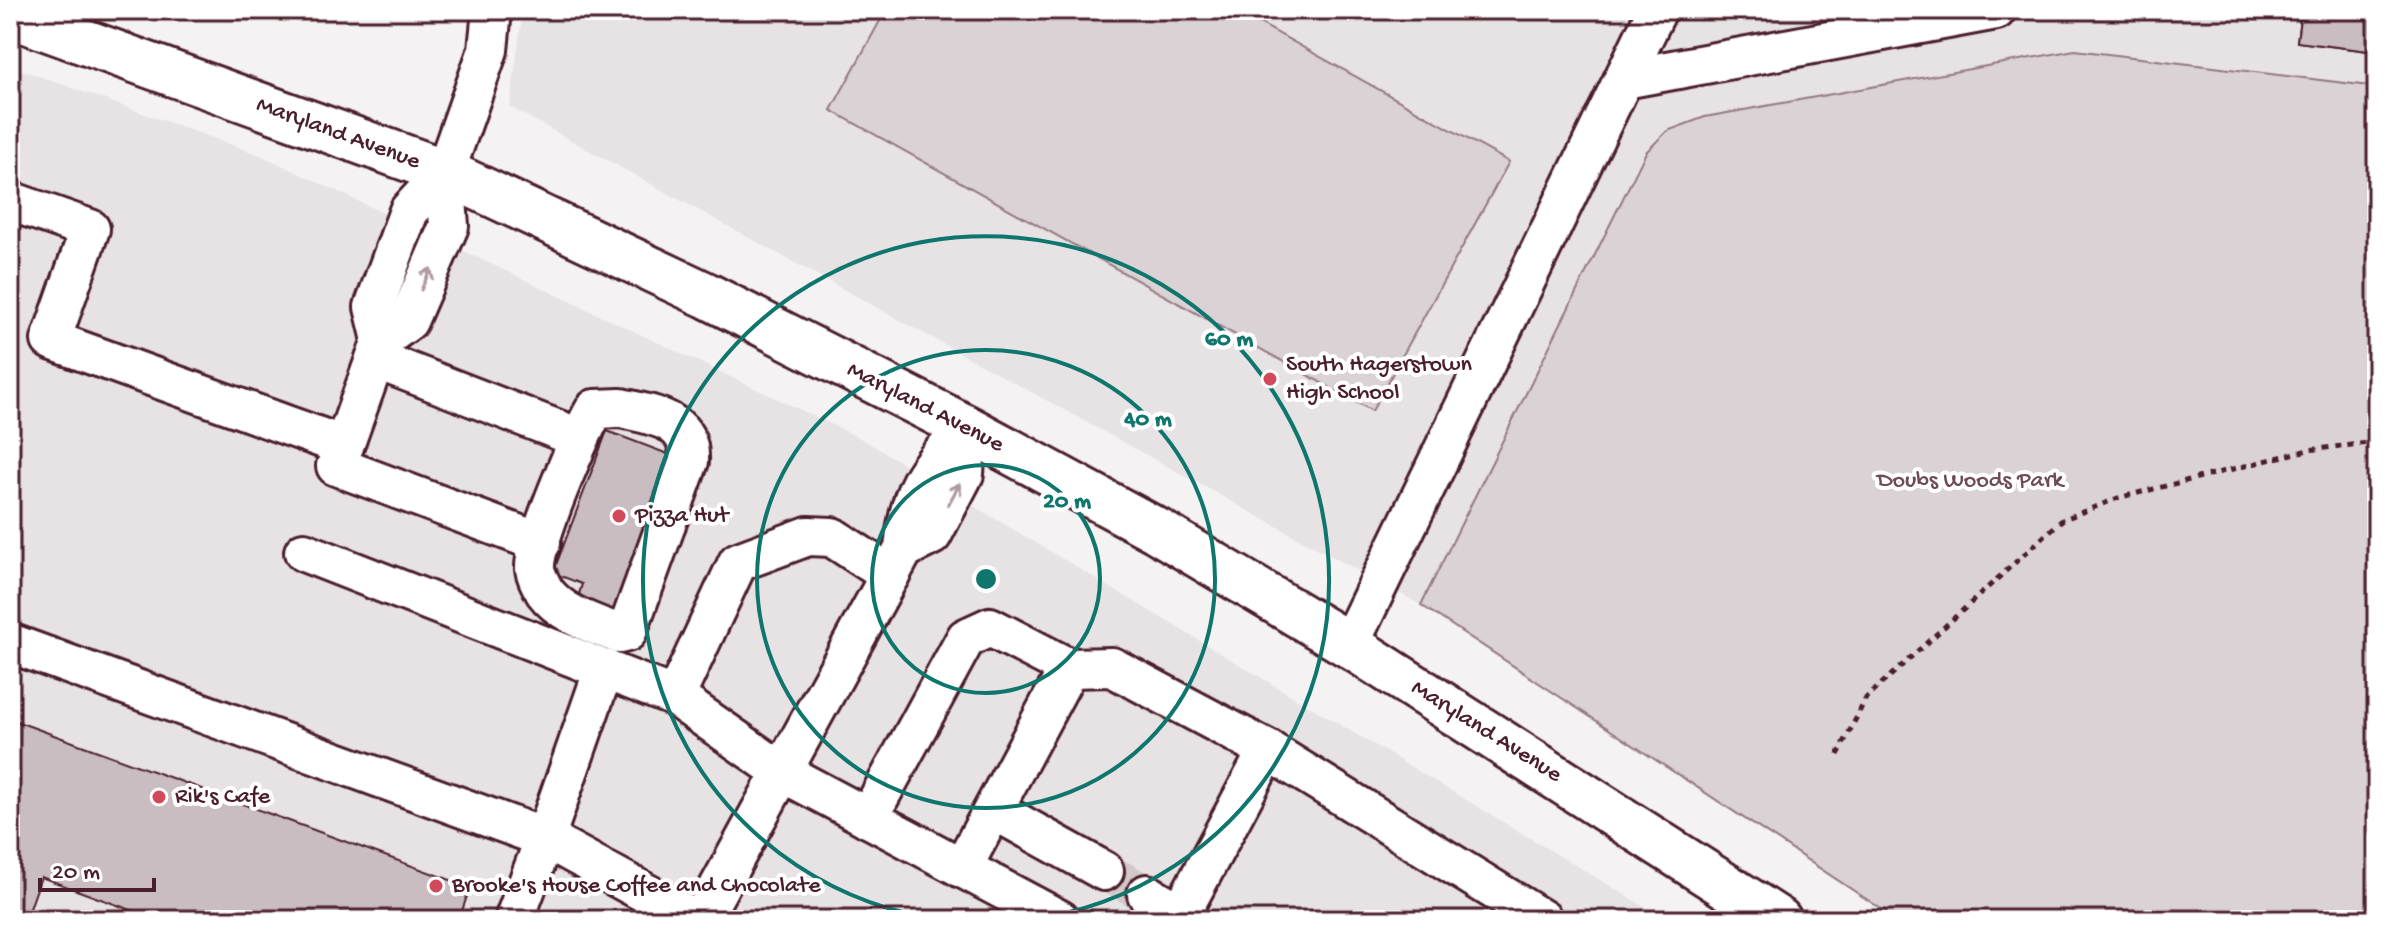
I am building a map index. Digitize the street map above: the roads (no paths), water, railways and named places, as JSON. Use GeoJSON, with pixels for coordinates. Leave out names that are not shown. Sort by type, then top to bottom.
{"type":"FeatureCollection","features":[{"type":"Feature","properties":{"kind":"main road","name":"Maryland Avenue"},"geometry":{"type":"LineString","coordinates":[[10,15],[445,172],[706,295],[967,428],[1156,530],[1349,645],[1779,920]]}},
{"type":"Feature","properties":{"kind":"street"},"geometry":{"type":"LineString","coordinates":[[10,201],[90,229],[51,340],[344,446],[378,349],[408,321],[449,226],[445,172],[488,50],[492,10]]}},
{"type":"Feature","properties":{"kind":"street"},"geometry":{"type":"LineString","coordinates":[[1349,645],[1657,10]]}},
{"type":"Feature","properties":{"kind":"street"},"geometry":{"type":"LineString","coordinates":[[1624,79],[1996,10]]}},
{"type":"Feature","properties":{"kind":"street"},"geometry":{"type":"LineString","coordinates":[[378,349],[579,438]]}},
{"type":"Feature","properties":{"kind":"street"},"geometry":{"type":"LineString","coordinates":[[515,634],[538,557],[579,438],[595,409],[621,408],[656,416],[680,428],[690,443],[689,461],[627,632],[619,634],[574,615],[544,591],[538,557]]}},
{"type":"Feature","properties":{"kind":"street"},"geometry":{"type":"LineString","coordinates":[[10,643],[545,838],[698,920],[897,562],[932,535],[964,474],[967,428]]}},
{"type":"Feature","properties":{"kind":"street"},"geometry":{"type":"LineString","coordinates":[[336,466],[538,557]]}},
{"type":"Feature","properties":{"kind":"street"},"geometry":{"type":"LineString","coordinates":[[675,697],[738,562],[808,536],[832,537],[897,562]]}},
{"type":"Feature","properties":{"kind":"street"},"geometry":{"type":"LineString","coordinates":[[304,552],[675,697],[782,772],[1060,920]]}},
{"type":"Feature","properties":{"kind":"street"},"geometry":{"type":"LineString","coordinates":[[868,818],[966,638],[990,627],[1069,668],[1112,667],[1268,750],[1543,920]]}},
{"type":"Feature","properties":{"kind":"street"},"geometry":{"type":"LineString","coordinates":[[962,868],[1069,668]]}},
{"type":"Feature","properties":{"kind":"street"},"geometry":{"type":"LineString","coordinates":[[514,920],[604,669]]}},
{"type":"Feature","properties":{"kind":"street"},"geometry":{"type":"LineString","coordinates":[[1147,894],[1179,916],[1268,750]]}},
{"type":"Feature","properties":{"kind":"street"},"geometry":{"type":"LineString","coordinates":[[994,810],[1104,871]]}},
{"type":"Feature","properties":{"kind":"tunnel"},"geometry":{"type":"LineString","coordinates":[[1104,871],[1147,894]]}},
{"type":"Feature","properties":{"kind":"place","name":"South Hagerstown High School"},"geometry":{"type":"Point","coordinates":[1270,379]}},
{"type":"Feature","properties":{"kind":"place","name":"Pizza Hut"},"geometry":{"type":"Point","coordinates":[619,516]}},
{"type":"Feature","properties":{"kind":"place","name":"Rik's Cafe"},"geometry":{"type":"Point","coordinates":[159,797]}},
{"type":"Feature","properties":{"kind":"place","name":"Brooke's House Coffee and Chocolate"},"geometry":{"type":"Point","coordinates":[436,886]}},
{"type":"Feature","properties":{"kind":"park label","name":"Doubs Woods Park"},"geometry":{"type":"Point","coordinates":[1970,481]}}]}
